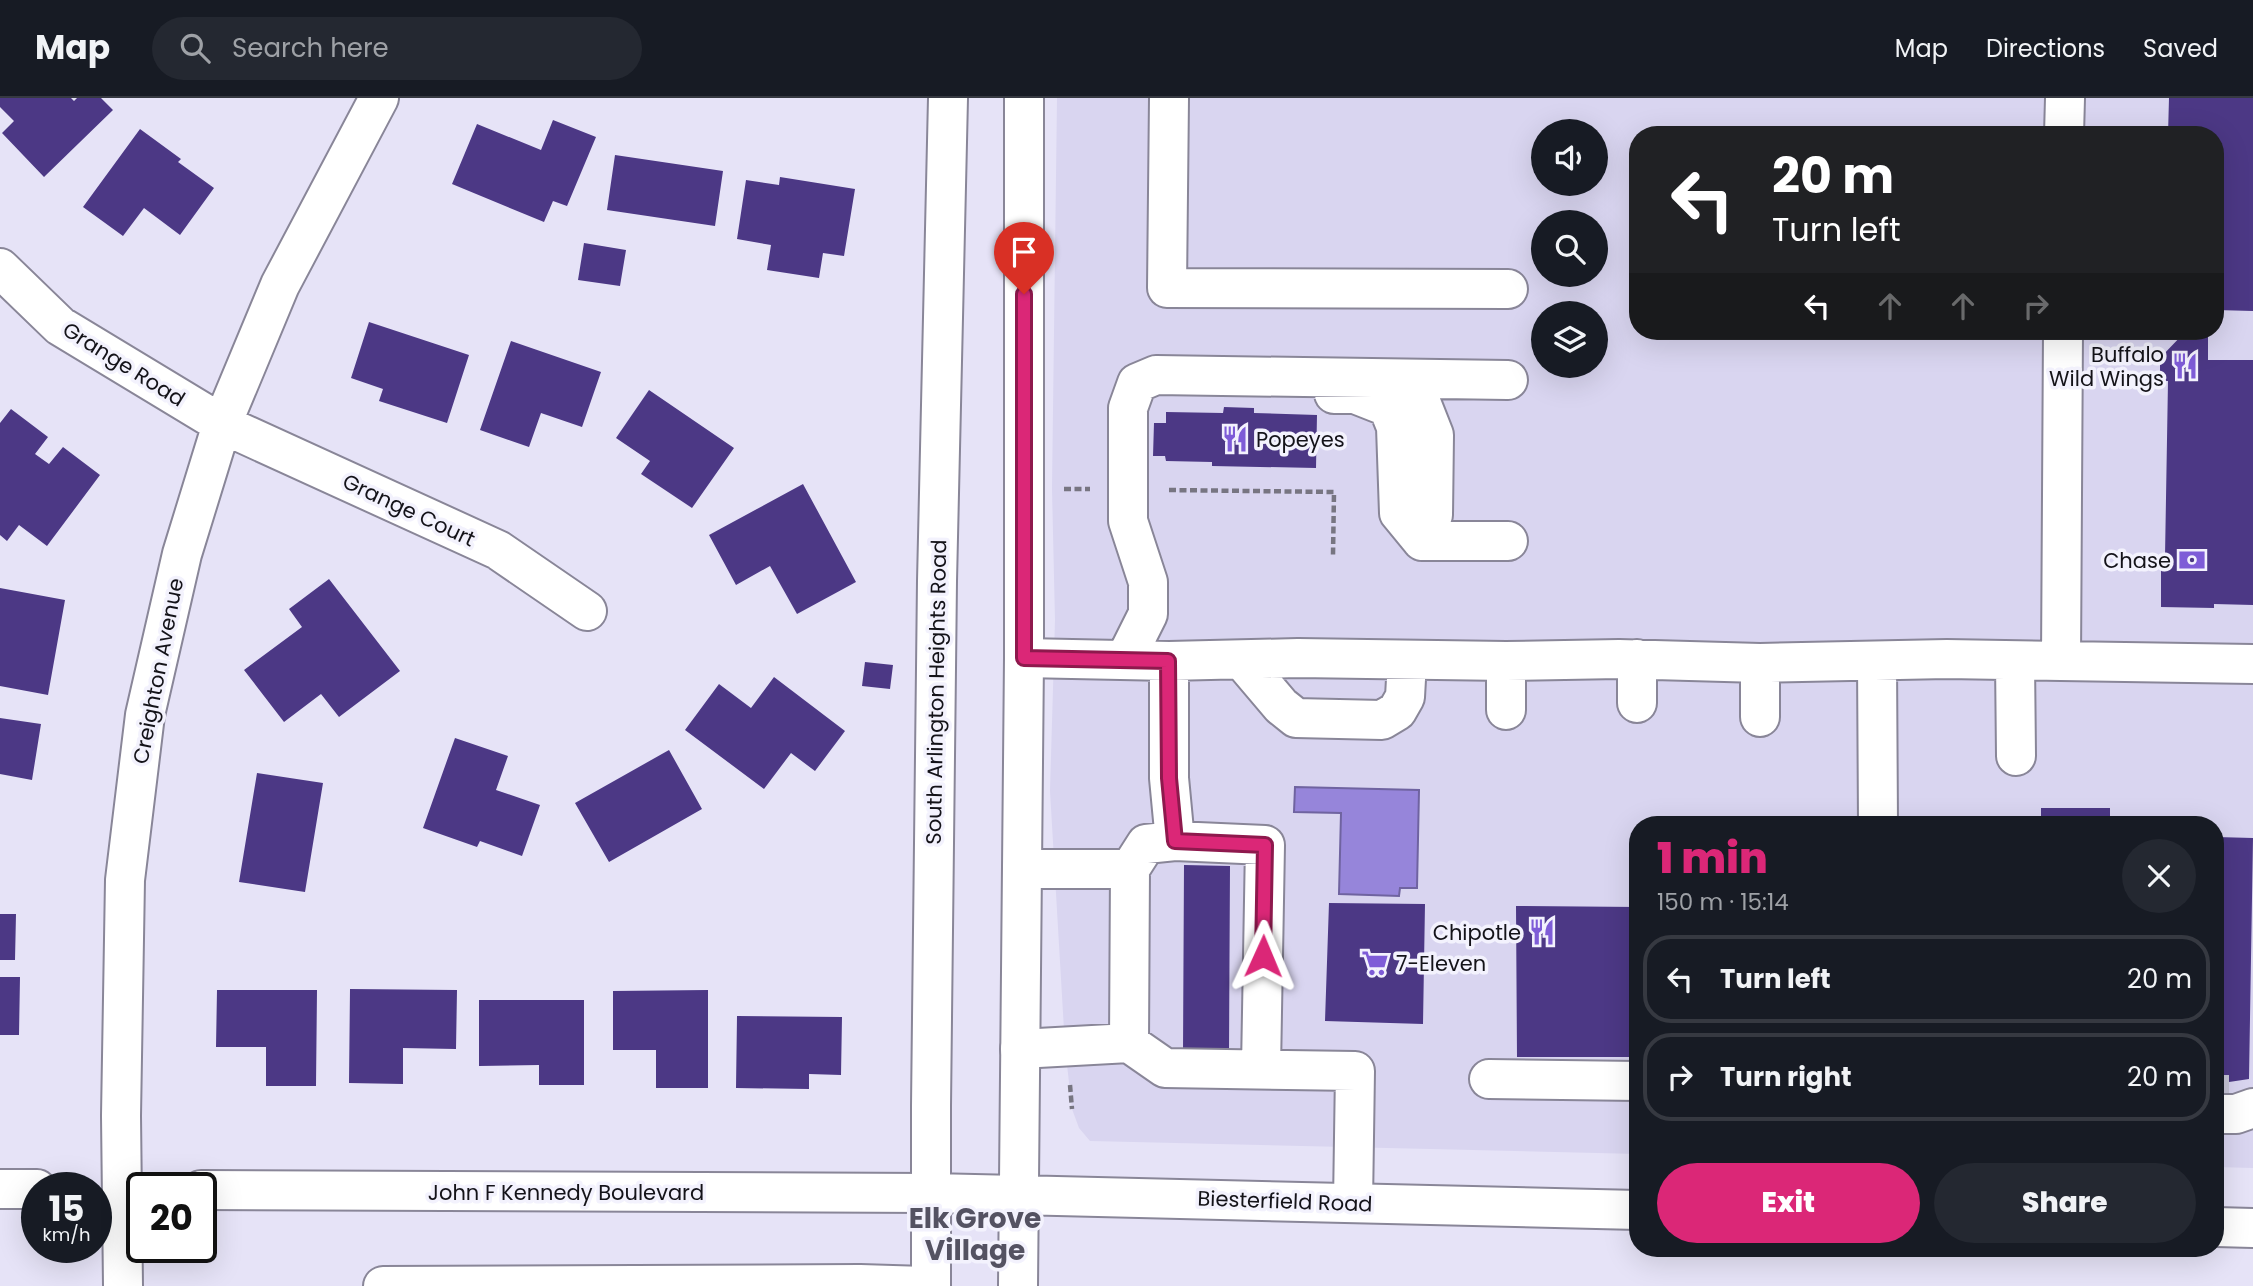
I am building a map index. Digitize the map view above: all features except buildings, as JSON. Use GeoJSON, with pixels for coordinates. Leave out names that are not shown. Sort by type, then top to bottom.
{"type":"FeatureCollection","features":[{"type":"Feature","properties":{"kind":"street","name":"Creighton Avenue"},"geometry":{"type":"LineString","coordinates":[[123,1286],[120,1190],[125,880],[145,715],[182,554],[222,424],[280,285],[379,98]]}},
{"type":"Feature","properties":{"kind":"street","name":"South Arlington Heights Road"},"geometry":{"type":"LineString","coordinates":[[931,1286],[937,581],[948,98]]}},
{"type":"Feature","properties":{"kind":"street"},"geometry":{"type":"LineString","coordinates":[[1018,1286],[1024,658],[1024,98]]}},
{"type":"Feature","properties":{"kind":"street"},"geometry":{"type":"LineString","coordinates":[[1169,98],[1167,288],[1508,289]]}},
{"type":"Feature","properties":{"kind":"street"},"geometry":{"type":"LineString","coordinates":[[2064,126],[2065,98]]}},
{"type":"Feature","properties":{"kind":"street","name":"Grange Road"},"geometry":{"type":"LineString","coordinates":[[0,268],[60,327],[222,424]]}},
{"type":"Feature","properties":{"kind":"street"},"geometry":{"type":"LineString","coordinates":[[2061,661],[2063,340]]}},
{"type":"Feature","properties":{"kind":"street"},"geometry":{"type":"LineString","coordinates":[[1125,660],[1147,614],[1148,582],[1128,521],[1128,408],[1137,383],[1156,375],[1508,380]]}},
{"type":"Feature","properties":{"kind":"street"},"geometry":{"type":"LineString","coordinates":[[1128,408],[1145,394],[1355,394],[1388,407],[1396,426],[1399,513],[1422,541],[1508,541]]}},
{"type":"Feature","properties":{"kind":"street","name":"Grange Court"},"geometry":{"type":"LineString","coordinates":[[222,424],[498,550],[587,611]]}},
{"type":"Feature","properties":{"kind":"street"},"geometry":{"type":"LineString","coordinates":[[1024,658],[1168,661],[1298,658],[1407,661],[1637,659],[1760,663],[1947,659],[2253,664]]}},
{"type":"Feature","properties":{"kind":"street"},"geometry":{"type":"LineString","coordinates":[[1637,659],[1637,703]]}},
{"type":"Feature","properties":{"kind":"street"},"geometry":{"type":"LineString","coordinates":[[1242,660],[1281,706],[1296,718],[1382,720],[1397,711],[1405,697],[1407,661]]}},
{"type":"Feature","properties":{"kind":"street"},"geometry":{"type":"LineString","coordinates":[[1168,661],[1169,778],[1175,841]]}},
{"type":"Feature","properties":{"kind":"street"},"geometry":{"type":"LineString","coordinates":[[1506,661],[1506,710]]}},
{"type":"Feature","properties":{"kind":"street"},"geometry":{"type":"LineString","coordinates":[[1877,661],[1878,816]]}},
{"type":"Feature","properties":{"kind":"street"},"geometry":{"type":"LineString","coordinates":[[2015,661],[2016,756]]}},
{"type":"Feature","properties":{"kind":"street"},"geometry":{"type":"LineString","coordinates":[[1760,663],[1760,717]]}},
{"type":"Feature","properties":{"kind":"street"},"geometry":{"type":"LineString","coordinates":[[1129,1043],[1130,869],[1146,844],[1175,841],[1265,845],[1261,1068]]}},
{"type":"Feature","properties":{"kind":"street"},"geometry":{"type":"LineString","coordinates":[[1022,869],[1130,869]]}},
{"type":"Feature","properties":{"kind":"street"},"geometry":{"type":"LineString","coordinates":[[1020,1049],[1129,1043],[1165,1068],[1354,1071],[1353,1203]]}},
{"type":"Feature","properties":{"kind":"street"},"geometry":{"type":"LineString","coordinates":[[1489,1079],[1629,1081]]}},
{"type":"Feature","properties":{"kind":"street"},"geometry":{"type":"LineString","coordinates":[[2233,1107],[2253,1128]]}},
{"type":"Feature","properties":{"kind":"street"},"geometry":{"type":"LineString","coordinates":[[0,1189],[21,1189]]}},
{"type":"Feature","properties":{"kind":"street","name":"John F Kennedy Boulevard"},"geometry":{"type":"LineString","coordinates":[[217,1190],[931,1193]]}},
{"type":"Feature","properties":{"kind":"street","name":"Biesterfield Road"},"geometry":{"type":"LineString","coordinates":[[931,1193],[1629,1210]]}},
{"type":"Feature","properties":{"kind":"street"},"geometry":{"type":"LineString","coordinates":[[2224,1227],[2253,1228]]}},
{"type":"Feature","properties":{"kind":"street"},"geometry":{"type":"LineString","coordinates":[[383,1286],[925,1286]]}},
{"type":"Feature","properties":{"kind":"path"},"geometry":{"type":"LineString","coordinates":[[1052,489],[1334,492],[1333,555]]}},
{"type":"Feature","properties":{"kind":"shaded area"},"geometry":{"type":"Polygon","coordinates":[[[1057,98],[2253,98],[2253,1168],[2224,1167],[2224,816],[1629,816],[1629,1154],[1090,1141],[1079,1128],[1072,1109],[1065,1047],[1050,791],[1055,620],[1052,489],[1057,98]]]}},
{"type":"Feature","properties":{"kind":"shaded area"},"geometry":{"type":"Polygon","coordinates":[[[1295,787],[1419,790],[1417,888],[1400,888],[1399,896],[1339,894],[1341,813],[1294,812],[1295,787]]]}},
{"type":"Feature","properties":{"kind":"tunnel"},"geometry":{"type":"LineString","coordinates":[[2224,1094],[2229,1094]]}},
{"type":"Feature","properties":{"kind":"place","name":"Buffalo Wild Wings"},"geometry":{"type":"Point","coordinates":[2185,366]}},
{"type":"Feature","properties":{"kind":"place","name":"Popeyes"},"geometry":{"type":"Point","coordinates":[1235,439]}},
{"type":"Feature","properties":{"kind":"place","name":"Chase"},"geometry":{"type":"Point","coordinates":[2192,560]}},
{"type":"Feature","properties":{"kind":"place","name":"Chipotle"},"geometry":{"type":"Point","coordinates":[1542,932]}},
{"type":"Feature","properties":{"kind":"place","name":"7-Eleven"},"geometry":{"type":"Point","coordinates":[1375,963]}},
{"type":"Feature","properties":{"kind":"district","name":"Elk Grove Village"},"geometry":{"type":"Point","coordinates":[975,1234]}},
{"type":"Feature","properties":{"kind":"route"},"geometry":{"type":"LineString","coordinates":[[1024,294],[1024,658],[1168,661],[1169,778],[1175,841],[1265,845],[1263,956]]}}]}
